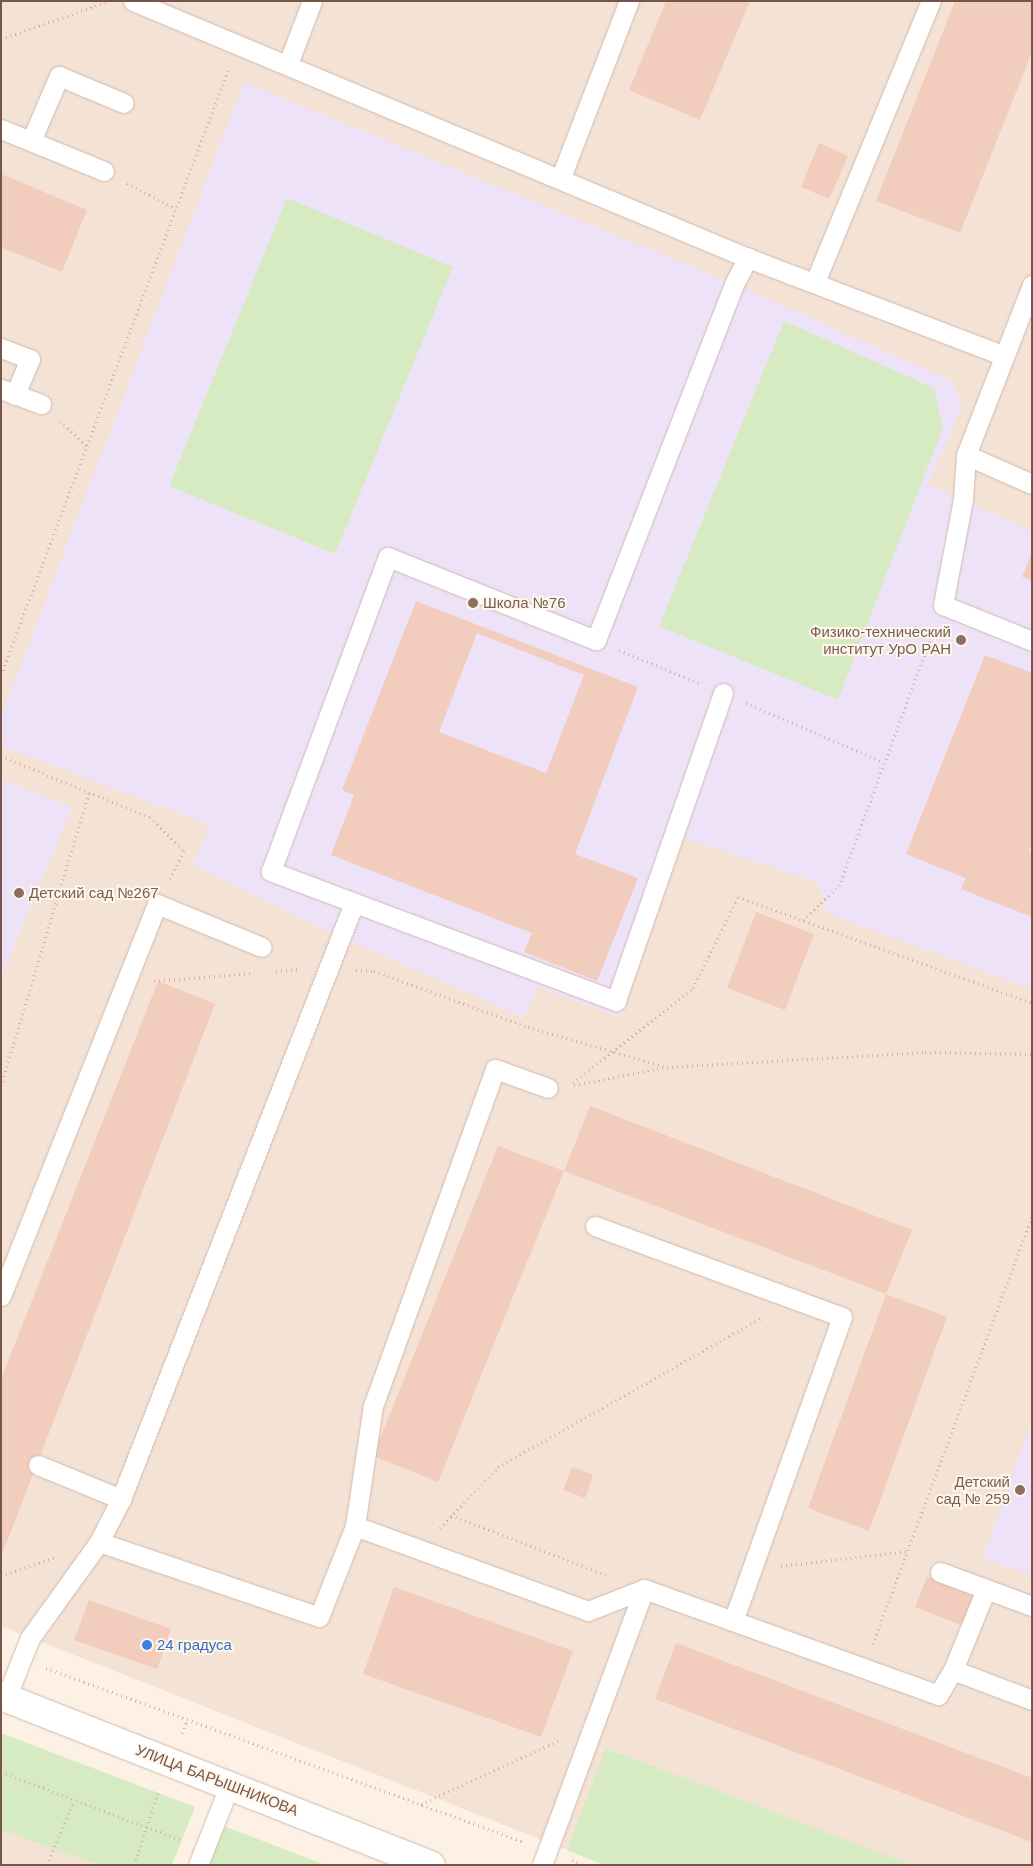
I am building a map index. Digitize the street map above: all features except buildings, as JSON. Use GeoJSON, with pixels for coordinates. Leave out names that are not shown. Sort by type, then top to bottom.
{"type":"FeatureCollection","features":[{"type":"Feature","properties":{"kind":"street","name":"УЛИЦА БАРЫШНИКОВА"},"geometry":{"type":"LineString","coordinates":[[4,1697],[230,1784],[431,1865]]}},
{"type":"Feature","properties":{"kind":"lane"},"geometry":{"type":"LineString","coordinates":[[133,1],[561,177],[748,258],[815,282],[1004,356]]}},
{"type":"Feature","properties":{"kind":"lane"},"geometry":{"type":"LineString","coordinates":[[288,64],[312,1]]}},
{"type":"Feature","properties":{"kind":"lane"},"geometry":{"type":"LineString","coordinates":[[561,177],[629,1]]}},
{"type":"Feature","properties":{"kind":"lane"},"geometry":{"type":"LineString","coordinates":[[815,282],[931,1]]}},
{"type":"Feature","properties":{"kind":"lane"},"geometry":{"type":"LineString","coordinates":[[31,141],[59,76],[124,103]]}},
{"type":"Feature","properties":{"kind":"lane"},"geometry":{"type":"LineString","coordinates":[[1,129],[104,171]]}},
{"type":"Feature","properties":{"kind":"lane"},"geometry":{"type":"LineString","coordinates":[[723,694],[616,1001],[271,871],[388,557],[596,640],[734,284],[748,258]]}},
{"type":"Feature","properties":{"kind":"lane"},"geometry":{"type":"LineString","coordinates":[[1032,285],[966,455],[963,499],[943,605],[1032,641]]}},
{"type":"Feature","properties":{"kind":"lane"},"geometry":{"type":"LineString","coordinates":[[1,348],[30,359],[8,392],[41,404]]}},
{"type":"Feature","properties":{"kind":"lane"},"geometry":{"type":"LineString","coordinates":[[966,455],[1032,484]]}},
{"type":"Feature","properties":{"kind":"lane"},"geometry":{"type":"LineString","coordinates":[[4,1697],[22,1660],[30,1638],[99,1542],[121,1499],[327,967],[354,903]]}},
{"type":"Feature","properties":{"kind":"lane"},"geometry":{"type":"LineString","coordinates":[[1,1296],[157,904],[262,946]]}},
{"type":"Feature","properties":{"kind":"lane"},"geometry":{"type":"LineString","coordinates":[[99,1542],[319,1617],[355,1526],[373,1406],[495,1069],[548,1088]]}},
{"type":"Feature","properties":{"kind":"lane"},"geometry":{"type":"LineString","coordinates":[[596,1226],[842,1317],[733,1621]]}},
{"type":"Feature","properties":{"kind":"lane"},"geometry":{"type":"LineString","coordinates":[[38,1465],[121,1499]]}},
{"type":"Feature","properties":{"kind":"lane"},"geometry":{"type":"LineString","coordinates":[[355,1526],[588,1611],[644,1589],[938,1695],[953,1670],[986,1589]]}},
{"type":"Feature","properties":{"kind":"lane"},"geometry":{"type":"LineString","coordinates":[[940,1572],[1032,1606]]}},
{"type":"Feature","properties":{"kind":"lane"},"geometry":{"type":"LineString","coordinates":[[546,1858],[644,1589]]}},
{"type":"Feature","properties":{"kind":"lane"},"geometry":{"type":"LineString","coordinates":[[953,1670],[1032,1700]]}},
{"type":"Feature","properties":{"kind":"lane"},"geometry":{"type":"LineString","coordinates":[[201,1856],[230,1784]]}},
{"type":"Feature","properties":{"kind":"path"},"geometry":{"type":"LineString","coordinates":[[1,39],[108,1]]}},
{"type":"Feature","properties":{"kind":"path"},"geometry":{"type":"LineString","coordinates":[[1,675],[238,44]]}},
{"type":"Feature","properties":{"kind":"path"},"geometry":{"type":"LineString","coordinates":[[104,171],[176,210]]}},
{"type":"Feature","properties":{"kind":"path"},"geometry":{"type":"LineString","coordinates":[[41,404],[87,446]]}},
{"type":"Feature","properties":{"kind":"path"},"geometry":{"type":"LineString","coordinates":[[803,920],[839,886],[943,605]]}},
{"type":"Feature","properties":{"kind":"path"},"geometry":{"type":"LineString","coordinates":[[1,756],[150,817],[184,851],[157,904]]}},
{"type":"Feature","properties":{"kind":"path"},"geometry":{"type":"LineString","coordinates":[[1,1086],[89,792]]}},
{"type":"Feature","properties":{"kind":"path"},"geometry":{"type":"LineString","coordinates":[[1032,1002],[738,896],[693,988],[569,1086],[667,1067],[925,1052],[1032,1054]]}},
{"type":"Feature","properties":{"kind":"path"},"geometry":{"type":"LineString","coordinates":[[270,972],[327,967],[374,971],[528,1027],[667,1067]]}},
{"type":"Feature","properties":{"kind":"path"},"geometry":{"type":"LineString","coordinates":[[126,983],[260,972]]}},
{"type":"Feature","properties":{"kind":"path"},"geometry":{"type":"LineString","coordinates":[[864,1668],[1032,1217]]}},
{"type":"Feature","properties":{"kind":"path"},"geometry":{"type":"LineString","coordinates":[[419,1550],[498,1467],[794,1300]]}},
{"type":"Feature","properties":{"kind":"path"},"geometry":{"type":"LineString","coordinates":[[451,1516],[644,1589]]}},
{"type":"Feature","properties":{"kind":"path"},"geometry":{"type":"LineString","coordinates":[[1,1576],[99,1542]]}},
{"type":"Feature","properties":{"kind":"path"},"geometry":{"type":"LineString","coordinates":[[751,1570],[908,1551]]}},
{"type":"Feature","properties":{"kind":"path"},"geometry":{"type":"LineString","coordinates":[[22,1660],[420,1805],[546,1858],[583,1865]]}},
{"type":"Feature","properties":{"kind":"path"},"geometry":{"type":"LineString","coordinates":[[420,1805],[595,1724]]}},
{"type":"Feature","properties":{"kind":"path"},"geometry":{"type":"LineString","coordinates":[[1,1772],[74,1801],[201,1856]]}},
{"type":"Feature","properties":{"kind":"path"},"geometry":{"type":"LineString","coordinates":[[47,1865],[74,1801]]}},
{"type":"Feature","properties":{"kind":"shaded area"},"geometry":{"type":"Polygon","coordinates":[[[1,1],[1032,1],[1032,1865],[907,1865],[607,1748],[567,1850],[1,1626],[1,1]]]}},
{"type":"Feature","properties":{"kind":"shaded area","name":"Школа №76"},"geometry":{"type":"Polygon","coordinates":[[[244,82],[734,284],[953,381],[961,407],[928,485],[1032,531],[1032,989],[827,913],[817,882],[684,838],[620,1018],[538,987],[523,1017],[339,936],[193,865],[210,825],[1,746],[1,717],[244,82]]]}},
{"type":"Feature","properties":{"kind":"shaded area","name":"Детский сад №267"},"geometry":{"type":"Polygon","coordinates":[[[1,780],[72,807],[1,979],[1,780]]]}},
{"type":"Feature","properties":{"kind":"shaded area","name":"Детский сад № 259"},"geometry":{"type":"Polygon","coordinates":[[[1032,1421],[1032,1576],[983,1558],[1032,1421]]]}},
{"type":"Feature","properties":{"kind":"shaded area"},"geometry":{"type":"Polygon","coordinates":[[[1,1830],[99,1865],[1,1865],[1,1830]]]}},
{"type":"Feature","properties":{"kind":"green space"},"geometry":{"type":"Polygon","coordinates":[[[287,198],[453,267],[335,554],[169,486],[287,198]]]}},
{"type":"Feature","properties":{"kind":"green space"},"geometry":{"type":"Polygon","coordinates":[[[784,321],[934,388],[943,428],[838,700],[659,626],[784,321]]]}},
{"type":"Feature","properties":{"kind":"green space"},"geometry":{"type":"Polygon","coordinates":[[[1,1733],[195,1807],[172,1865],[99,1865],[1,1830],[1,1733]]]}},
{"type":"Feature","properties":{"kind":"green space"},"geometry":{"type":"Polygon","coordinates":[[[606,1748],[912,1865],[604,1865],[567,1850],[606,1748]]]}},
{"type":"Feature","properties":{"kind":"green space"},"geometry":{"type":"Polygon","coordinates":[[[224,1826],[325,1865],[208,1865],[224,1826]]]}},
{"type":"Feature","properties":{"kind":"place","name":"Школа №76"},"geometry":{"type":"Point","coordinates":[473,603]}},
{"type":"Feature","properties":{"kind":"place","name":"Физико-технический институт УрО РАН"},"geometry":{"type":"Point","coordinates":[961,640]}},
{"type":"Feature","properties":{"kind":"place","name":"Детский сад №267"},"geometry":{"type":"Point","coordinates":[19,893]}},
{"type":"Feature","properties":{"kind":"place","name":"Детский сад № 259"},"geometry":{"type":"Point","coordinates":[1020,1490]}},
{"type":"Feature","properties":{"kind":"place","name":"24 градуса"},"geometry":{"type":"Point","coordinates":[147,1645]}}]}
